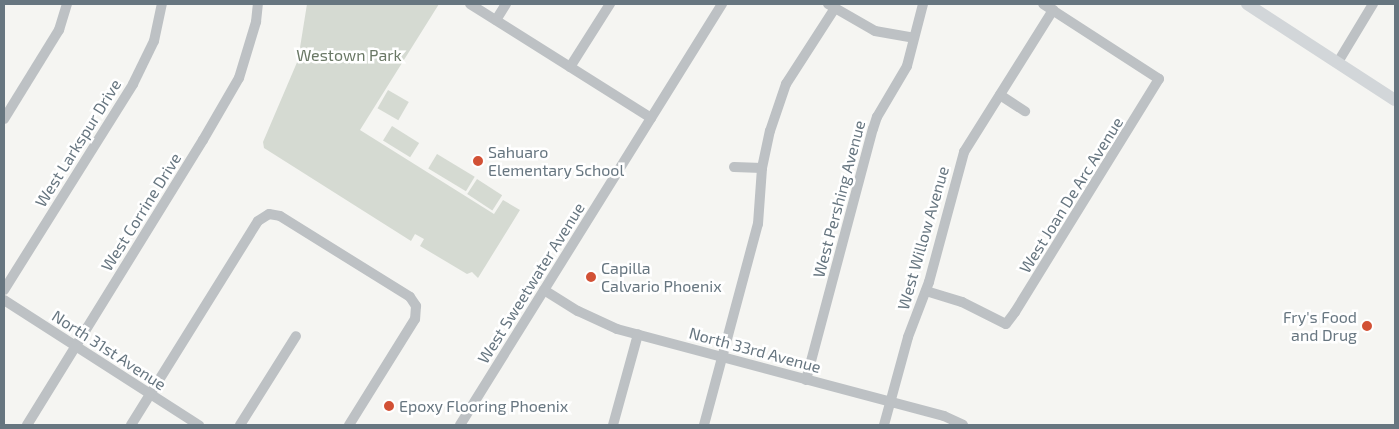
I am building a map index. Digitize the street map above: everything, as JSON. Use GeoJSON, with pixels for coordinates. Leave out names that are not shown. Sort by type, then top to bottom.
{"type":"FeatureCollection","features":[{"type":"Feature","properties":{"kind":"main road"},"geometry":{"type":"LineString","coordinates":[[1247,4],[1261,8],[1395,100]]}},
{"type":"Feature","properties":{"kind":"street"},"geometry":{"type":"LineString","coordinates":[[4,119],[59,30],[67,4]]}},
{"type":"Feature","properties":{"kind":"street","name":"West Larkspur Drive"},"geometry":{"type":"LineString","coordinates":[[4,290],[133,84],[154,41],[162,4]]}},
{"type":"Feature","properties":{"kind":"street","name":"West Corrine Drive"},"geometry":{"type":"LineString","coordinates":[[27,425],[203,140],[239,78],[256,22],[258,4]]}},
{"type":"Feature","properties":{"kind":"street"},"geometry":{"type":"LineString","coordinates":[[470,4],[651,118]]}},
{"type":"Feature","properties":{"kind":"street"},"geometry":{"type":"LineString","coordinates":[[496,20],[506,4]]}},
{"type":"Feature","properties":{"kind":"street"},"geometry":{"type":"LineString","coordinates":[[570,67],[610,4]]}},
{"type":"Feature","properties":{"kind":"street","name":"West Sweetwater Avenue"},"geometry":{"type":"LineString","coordinates":[[460,425],[722,4]]}},
{"type":"Feature","properties":{"kind":"street","name":"West Pershing Avenue"},"geometry":{"type":"LineString","coordinates":[[806,380],[876,117],[907,66],[923,4]]}},
{"type":"Feature","properties":{"kind":"street"},"geometry":{"type":"LineString","coordinates":[[1043,4],[1053,10]]}},
{"type":"Feature","properties":{"kind":"street"},"geometry":{"type":"LineString","coordinates":[[1338,62],[1373,4]]}},
{"type":"Feature","properties":{"kind":"street"},"geometry":{"type":"LineString","coordinates":[[704,425],[758,224],[762,168],[770,131],[786,84],[831,6],[875,31],[913,38]]}},
{"type":"Feature","properties":{"kind":"street","name":"West Joan De Arc Avenue"},"geometry":{"type":"LineString","coordinates":[[926,291],[962,302],[1006,324],[1026,296],[1159,79],[1053,10]]}},
{"type":"Feature","properties":{"kind":"street","name":"West Willow Avenue"},"geometry":{"type":"LineString","coordinates":[[884,425],[908,337],[926,291],[964,152],[1053,10]]}},
{"type":"Feature","properties":{"kind":"street"},"geometry":{"type":"LineString","coordinates":[[1000,95],[1026,111]]}},
{"type":"Feature","properties":{"kind":"street"},"geometry":{"type":"LineString","coordinates":[[734,167],[762,168]]}},
{"type":"Feature","properties":{"kind":"street"},"geometry":{"type":"LineString","coordinates":[[131,425],[258,221],[269,214],[280,216],[410,297],[416,306],[415,319],[349,425]]}},
{"type":"Feature","properties":{"kind":"street","name":"North 33rd Avenue"},"geometry":{"type":"LineString","coordinates":[[544,290],[604,324],[944,416],[963,425]]}},
{"type":"Feature","properties":{"kind":"street","name":"North 31st Avenue"},"geometry":{"type":"LineString","coordinates":[[4,300],[199,425]]}},
{"type":"Feature","properties":{"kind":"street"},"geometry":{"type":"LineString","coordinates":[[613,425],[638,334]]}},
{"type":"Feature","properties":{"kind":"street"},"geometry":{"type":"LineString","coordinates":[[240,425],[296,336]]}},
{"type":"Feature","properties":{"kind":"green space","name":"Westown Park"},"geometry":{"type":"Polygon","coordinates":[[[307,4],[439,4],[360,130],[494,214],[503,200],[520,210],[478,278],[472,272],[467,274],[420,246],[424,239],[415,234],[411,241],[264,148],[263,142],[298,60],[307,4]]]}},
{"type":"Feature","properties":{"kind":"green space"},"geometry":{"type":"Polygon","coordinates":[[[388,90],[409,102],[398,120],[378,108],[388,90]]]}},
{"type":"Feature","properties":{"kind":"green space"},"geometry":{"type":"Polygon","coordinates":[[[392,126],[419,143],[410,157],[383,140],[392,126]]]}},
{"type":"Feature","properties":{"kind":"green space"},"geometry":{"type":"Polygon","coordinates":[[[437,154],[475,177],[466,191],[428,169],[437,154]]]}},
{"type":"Feature","properties":{"kind":"green space"},"geometry":{"type":"Polygon","coordinates":[[[477,179],[502,195],[492,210],[467,194],[477,179]]]}},
{"type":"Feature","properties":{"kind":"place","name":"Sahuaro Elementary School"},"geometry":{"type":"Point","coordinates":[478,161]}},
{"type":"Feature","properties":{"kind":"place","name":"Capilla Calvario Phoenix"},"geometry":{"type":"Point","coordinates":[591,277]}},
{"type":"Feature","properties":{"kind":"place","name":"Fry's Food and Drug"},"geometry":{"type":"Point","coordinates":[1367,326]}},
{"type":"Feature","properties":{"kind":"place","name":"Epoxy Flooring Phoenix"},"geometry":{"type":"Point","coordinates":[389,406]}}]}
